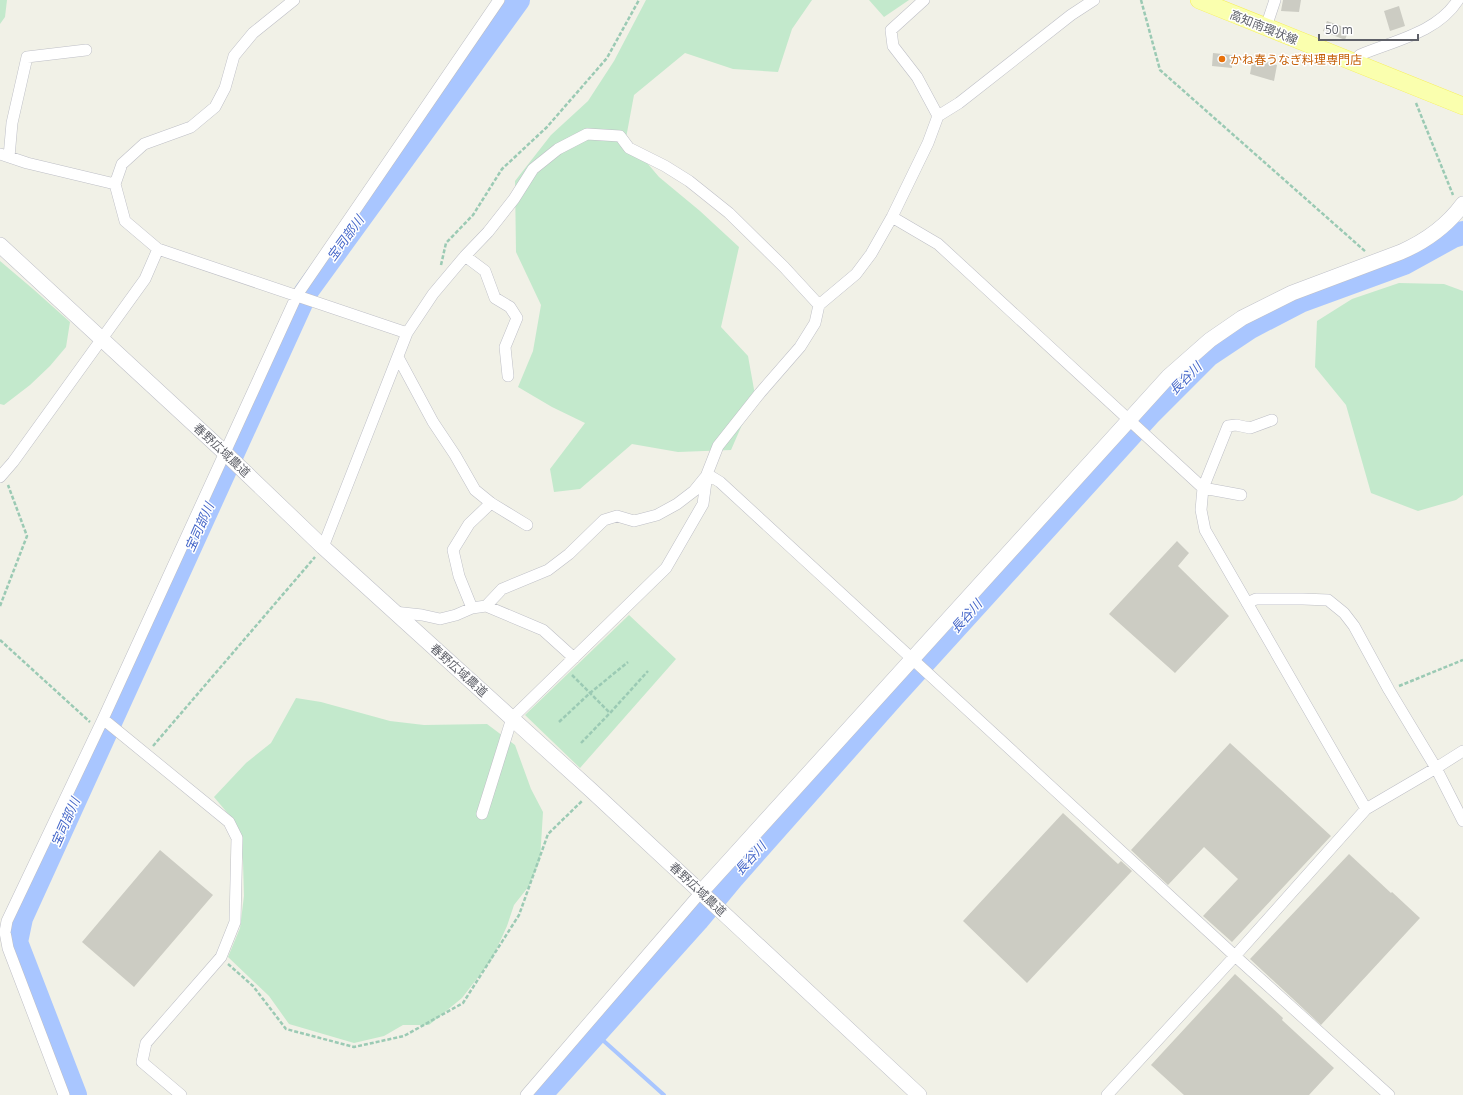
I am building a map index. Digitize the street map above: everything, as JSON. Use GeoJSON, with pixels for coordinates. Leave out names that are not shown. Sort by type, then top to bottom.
{"type":"FeatureCollection","features":[{"type":"Feature","properties":{"kind":"main road","name":"高知南環状線"},"geometry":{"type":"LineString","coordinates":[[1200,0],[1266,28],[1463,106]]}},
{"type":"Feature","properties":{"kind":"street"},"geometry":{"type":"LineString","coordinates":[[294,0],[253,33],[234,56],[225,88],[215,107],[192,127],[144,144],[122,164],[115,184],[125,221],[158,249],[407,333]]}},
{"type":"Feature","properties":{"kind":"street"},"geometry":{"type":"LineString","coordinates":[[64,1095],[8,948],[5,932],[7,921],[226,454],[297,295],[499,0]]}},
{"type":"Feature","properties":{"kind":"street"},"geometry":{"type":"LineString","coordinates":[[924,0],[890,30],[893,46],[916,77],[938,116]]}},
{"type":"Feature","properties":{"kind":"street"},"geometry":{"type":"LineString","coordinates":[[482,814],[512,718],[666,568],[703,504],[707,474],[718,446],[760,393],[800,347],[815,323],[819,305],[856,274],[871,254],[892,217],[928,143],[938,116],[959,104],[1071,15],[1094,0]]}},
{"type":"Feature","properties":{"kind":"street"},"geometry":{"type":"LineString","coordinates":[[1266,28],[1274,0]]}},
{"type":"Feature","properties":{"kind":"street"},"geometry":{"type":"LineString","coordinates":[[1353,62],[1360,55],[1426,29],[1444,15],[1458,0]]}},
{"type":"Feature","properties":{"kind":"street"},"geometry":{"type":"LineString","coordinates":[[86,50],[27,57],[4,156],[27,164],[115,184]]}},
{"type":"Feature","properties":{"kind":"street"},"geometry":{"type":"LineString","coordinates":[[323,547],[407,333],[436,290],[488,232],[514,199],[533,169],[558,149],[587,134],[620,136],[629,148],[665,166],[689,181],[729,213],[784,267],[819,305]]}},
{"type":"Feature","properties":{"kind":"street"},"geometry":{"type":"LineString","coordinates":[[526,1095],[701,892],[918,664],[1135,426],[1168,377],[1210,340],[1242,318],[1292,293],[1418,245],[1435,233],[1461,207]]}},
{"type":"Feature","properties":{"kind":"street"},"geometry":{"type":"LineString","coordinates":[[892,217],[938,244],[1203,488],[1241,495]]}},
{"type":"Feature","properties":{"kind":"street","name":"春野広域農道"},"geometry":{"type":"LineString","coordinates":[[0,245],[226,454],[323,547],[592,791],[919,1095]]}},
{"type":"Feature","properties":{"kind":"street"},"geometry":{"type":"LineString","coordinates":[[2,475],[145,279],[158,249]]}},
{"type":"Feature","properties":{"kind":"street"},"geometry":{"type":"LineString","coordinates":[[465,256],[485,271],[495,298],[510,307],[517,318],[505,346],[508,376]]}},
{"type":"Feature","properties":{"kind":"street"},"geometry":{"type":"LineString","coordinates":[[398,357],[433,422],[455,455],[475,490],[491,503],[527,525]]}},
{"type":"Feature","properties":{"kind":"street"},"geometry":{"type":"LineString","coordinates":[[1272,420],[1250,428],[1236,425],[1228,426],[1203,488],[1201,510],[1205,530],[1366,809]]}},
{"type":"Feature","properties":{"kind":"street"},"geometry":{"type":"LineString","coordinates":[[486,606],[502,588],[548,570],[570,554],[604,520],[617,516],[634,521],[657,515],[677,504],[694,491],[707,474]]}},
{"type":"Feature","properties":{"kind":"street"},"geometry":{"type":"LineString","coordinates":[[707,474],[720,482],[1235,956],[1389,1095]]}},
{"type":"Feature","properties":{"kind":"street"},"geometry":{"type":"LineString","coordinates":[[472,608],[459,576],[453,550],[469,524],[491,503]]}},
{"type":"Feature","properties":{"kind":"street"},"geometry":{"type":"LineString","coordinates":[[1247,603],[1256,599],[1328,600],[1344,613],[1354,626],[1389,690],[1436,768],[1463,821]]}},
{"type":"Feature","properties":{"kind":"street"},"geometry":{"type":"LineString","coordinates":[[394,612],[422,615],[440,619],[456,615],[472,608],[486,606],[543,630],[574,658]]}},
{"type":"Feature","properties":{"kind":"street"},"geometry":{"type":"LineString","coordinates":[[100,724],[147,754],[229,822],[237,838],[235,922],[221,958],[146,1043],[142,1062],[181,1095]]}},
{"type":"Feature","properties":{"kind":"street"},"geometry":{"type":"LineString","coordinates":[[1107,1095],[1235,956],[1366,809],[1463,751]]}},
{"type":"Feature","properties":{"kind":"path"},"geometry":{"type":"LineString","coordinates":[[436,290],[446,243],[473,215],[502,169],[547,127],[607,58],[639,0]]}},
{"type":"Feature","properties":{"kind":"path"},"geometry":{"type":"LineString","coordinates":[[1141,0],[1160,70],[1376,261]]}},
{"type":"Feature","properties":{"kind":"path"},"geometry":{"type":"LineString","coordinates":[[1408,84],[1461,207]]}},
{"type":"Feature","properties":{"kind":"path"},"geometry":{"type":"LineString","coordinates":[[0,606],[27,536],[2,475]]}},
{"type":"Feature","properties":{"kind":"path"},"geometry":{"type":"LineString","coordinates":[[147,754],[323,547]]}},
{"type":"Feature","properties":{"kind":"path"},"geometry":{"type":"LineString","coordinates":[[0,640],[100,724]]}},
{"type":"Feature","properties":{"kind":"path"},"geometry":{"type":"LineString","coordinates":[[1389,690],[1463,660]]}},
{"type":"Feature","properties":{"kind":"path"},"geometry":{"type":"LineString","coordinates":[[559,722],[590,693],[628,662]]}},
{"type":"Feature","properties":{"kind":"path"},"geometry":{"type":"LineString","coordinates":[[564,668],[610,713]]}},
{"type":"Feature","properties":{"kind":"path"},"geometry":{"type":"LineString","coordinates":[[581,743],[648,671]]}},
{"type":"Feature","properties":{"kind":"path"},"geometry":{"type":"LineString","coordinates":[[221,958],[253,986],[286,1029],[354,1047],[404,1036],[463,1003],[519,915],[548,834],[592,791]]}},
{"type":"Feature","properties":{"kind":"green space"},"geometry":{"type":"Polygon","coordinates":[[[0,0],[7,0],[5,17],[0,24],[0,0]]]}},
{"type":"Feature","properties":{"kind":"green space"},"geometry":{"type":"Polygon","coordinates":[[[646,0],[812,0],[792,29],[778,72],[733,69],[685,53],[634,95],[626,138],[659,177],[700,211],[739,247],[721,327],[748,356],[755,395],[731,450],[678,452],[632,444],[580,489],[554,492],[550,469],[585,423],[552,407],[518,387],[533,351],[541,305],[516,252],[515,181],[551,135],[588,101],[614,61],[646,0]]]}},
{"type":"Feature","properties":{"kind":"green space"},"geometry":{"type":"Polygon","coordinates":[[[869,0],[909,0],[884,17],[869,0]]]}},
{"type":"Feature","properties":{"kind":"green space"},"geometry":{"type":"Polygon","coordinates":[[[0,261],[70,322],[66,347],[50,366],[30,385],[4,405],[0,404],[0,261]]]}},
{"type":"Feature","properties":{"kind":"green space"},"geometry":{"type":"Polygon","coordinates":[[[1399,283],[1444,284],[1463,291],[1463,495],[1456,500],[1418,511],[1371,493],[1346,405],[1315,367],[1317,321],[1352,299],[1399,283]]]}},
{"type":"Feature","properties":{"kind":"green space"},"geometry":{"type":"Polygon","coordinates":[[[629,615],[676,659],[580,768],[525,715],[629,615]]]}},
{"type":"Feature","properties":{"kind":"green space"},"geometry":{"type":"Polygon","coordinates":[[[296,698],[321,702],[390,721],[424,725],[487,724],[515,745],[531,789],[543,812],[540,860],[529,886],[514,905],[507,926],[492,959],[462,998],[429,1025],[403,1025],[384,1036],[354,1043],[289,1024],[269,996],[228,957],[240,928],[244,896],[243,861],[240,837],[230,816],[214,797],[246,763],[271,743],[296,698]]]}},
{"type":"Feature","properties":{"kind":"building"},"geometry":{"type":"Polygon","coordinates":[[[1283,0],[1301,0],[1299,12],[1281,11],[1283,0]]]}},
{"type":"Feature","properties":{"kind":"building"},"geometry":{"type":"Polygon","coordinates":[[[1399,6],[1405,26],[1390,31],[1384,11],[1399,6]]]}},
{"type":"Feature","properties":{"kind":"building"},"geometry":{"type":"Polygon","coordinates":[[[1327,21],[1349,29],[1345,40],[1323,31],[1327,21]]]}},
{"type":"Feature","properties":{"kind":"building"},"geometry":{"type":"Polygon","coordinates":[[[1213,53],[1232,55],[1232,68],[1212,66],[1213,53]]]}},
{"type":"Feature","properties":{"kind":"building"},"geometry":{"type":"Polygon","coordinates":[[[1253,58],[1277,65],[1274,81],[1250,74],[1253,58]]]}},
{"type":"Feature","properties":{"kind":"building"},"geometry":{"type":"Polygon","coordinates":[[[1177,541],[1189,553],[1178,566],[1229,616],[1175,673],[1109,614],[1177,541]]]}},
{"type":"Feature","properties":{"kind":"building"},"geometry":{"type":"Polygon","coordinates":[[[1230,743],[1331,836],[1232,942],[1203,916],[1238,879],[1204,847],[1168,885],[1131,850],[1230,743]]]}},
{"type":"Feature","properties":{"kind":"building"},"geometry":{"type":"Polygon","coordinates":[[[1063,813],[1118,864],[1121,861],[1132,871],[1027,983],[963,921],[1063,813]]]}},
{"type":"Feature","properties":{"kind":"building"},"geometry":{"type":"Polygon","coordinates":[[[160,850],[213,895],[134,987],[82,942],[160,850]]]}},
{"type":"Feature","properties":{"kind":"building"},"geometry":{"type":"Polygon","coordinates":[[[1349,854],[1420,918],[1321,1025],[1250,959],[1349,854]]]}},
{"type":"Feature","properties":{"kind":"building"},"geometry":{"type":"Polygon","coordinates":[[[1235,974],[1334,1068],[1309,1095],[1184,1095],[1151,1065],[1235,974]]]}},
{"type":"Feature","properties":{"kind":"waterway","name":"宝司部川"},"geometry":{"type":"LineString","coordinates":[[75,1095],[16,942],[21,918],[306,292],[518,0]]}},
{"type":"Feature","properties":{"kind":"waterway","name":"長谷川"},"geometry":{"type":"LineString","coordinates":[[540,1095],[697,920],[731,879],[893,696],[1150,413],[1208,355],[1250,327],[1300,301],[1404,263],[1453,236],[1463,233]]}},
{"type":"Feature","properties":{"kind":"waterway"},"geometry":{"type":"LineString","coordinates":[[596,1034],[664,1095]]}},
{"type":"Feature","properties":{"kind":"place","name":"かね春うなぎ料理専門店"},"geometry":{"type":"Point","coordinates":[1222,59]}}]}
